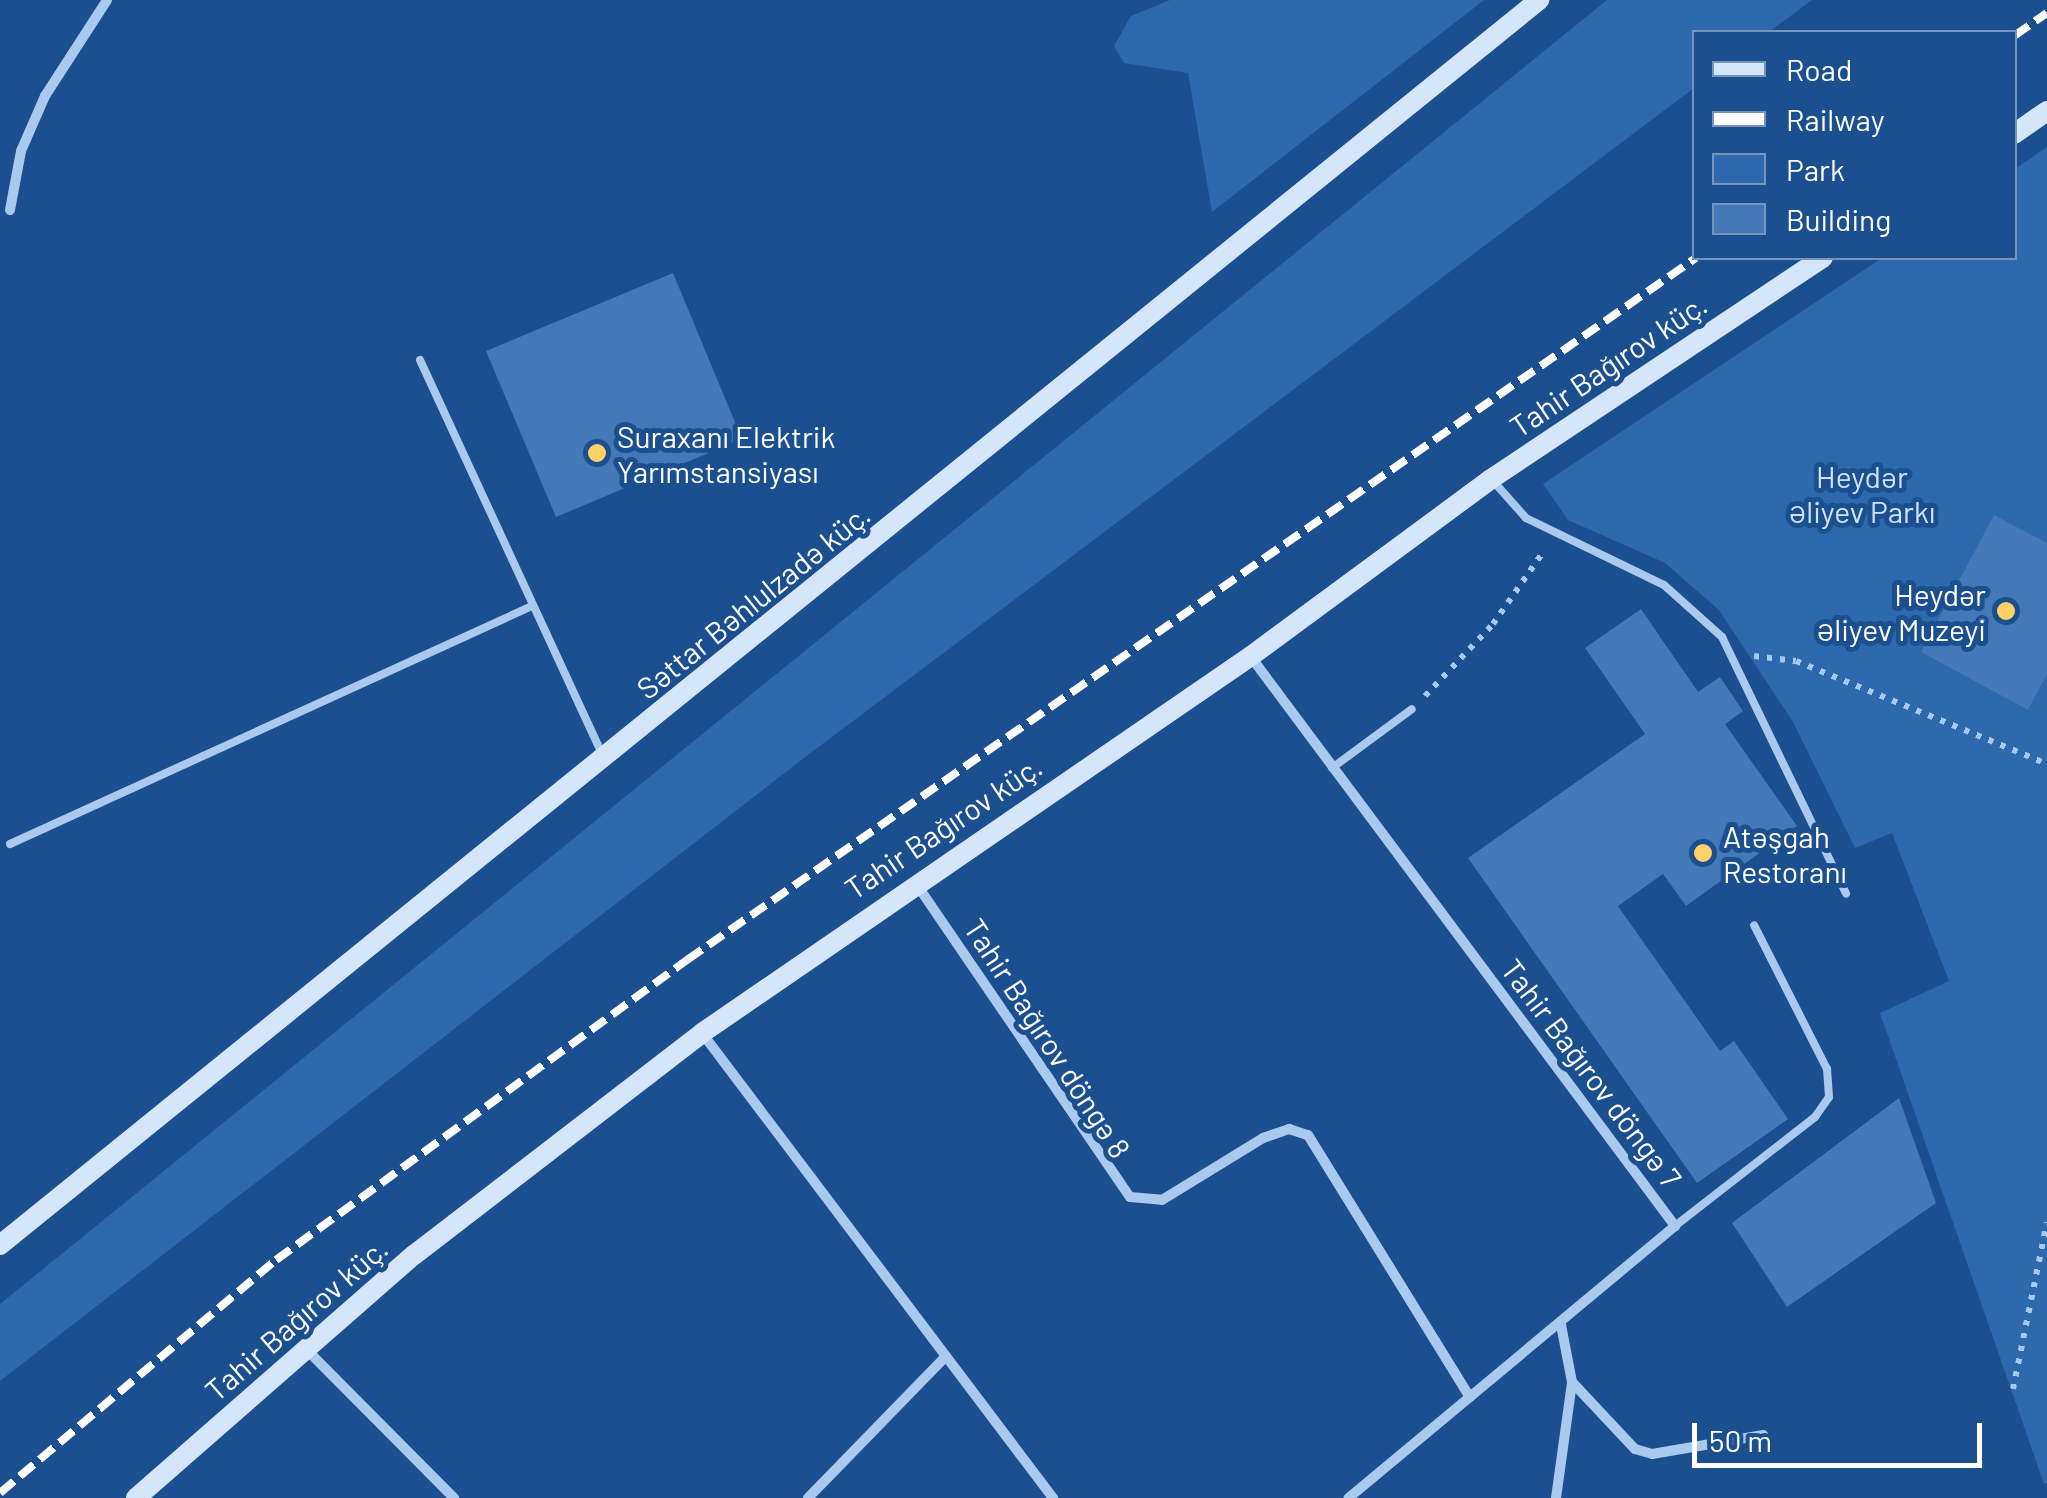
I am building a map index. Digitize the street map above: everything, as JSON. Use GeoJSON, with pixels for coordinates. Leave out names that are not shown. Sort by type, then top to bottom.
{"type":"FeatureCollection","features":[{"type":"Feature","properties":{"kind":"street"},"geometry":{"type":"LineString","coordinates":[[10,210],[21,151],[45,96],[107,0]]}},
{"type":"Feature","properties":{"kind":"street","name":"Səttar Bəhlulzadə küç."},"geometry":{"type":"LineString","coordinates":[[0,1245],[605,760],[1540,0]]}},
{"type":"Feature","properties":{"kind":"street"},"geometry":{"type":"LineString","coordinates":[[2017,132],[2047,111]]}},
{"type":"Feature","properties":{"kind":"street","name":"Tahir Bağırov küç."},"geometry":{"type":"LineString","coordinates":[[136,1498],[552,1144],[702,1033],[914,880],[1251,656],[1492,479],[1820,260]]}},
{"type":"Feature","properties":{"kind":"street","name":"Tahir Bağırov döngə 7"},"geometry":{"type":"LineString","coordinates":[[1251,656],[1675,1226],[1561,1325],[1348,1498]]}},
{"type":"Feature","properties":{"kind":"street","name":"Tahir Bağırov döngə 8"},"geometry":{"type":"LineString","coordinates":[[914,880],[1130,1197],[1162,1200],[1263,1138],[1289,1130],[1308,1135],[1470,1396]]}},
{"type":"Feature","properties":{"kind":"street"},"geometry":{"type":"LineString","coordinates":[[702,1033],[944,1358],[1054,1498]]}},
{"type":"Feature","properties":{"kind":"street"},"geometry":{"type":"LineString","coordinates":[[1556,1498],[1572,1382],[1561,1325]]}},
{"type":"Feature","properties":{"kind":"street"},"geometry":{"type":"LineString","coordinates":[[307,1350],[454,1498]]}},
{"type":"Feature","properties":{"kind":"street"},"geometry":{"type":"LineString","coordinates":[[808,1498],[944,1358]]}},
{"type":"Feature","properties":{"kind":"street"},"geometry":{"type":"LineString","coordinates":[[1572,1382],[1635,1449],[1652,1454],[1763,1435]]}},
{"type":"Feature","properties":{"kind":"lane"},"geometry":{"type":"LineString","coordinates":[[420,360],[605,760]]}},
{"type":"Feature","properties":{"kind":"lane"},"geometry":{"type":"LineString","coordinates":[[1492,479],[1526,518],[1664,585],[1722,637],[1846,894]]}},
{"type":"Feature","properties":{"kind":"lane"},"geometry":{"type":"LineString","coordinates":[[10,844],[532,606]]}},
{"type":"Feature","properties":{"kind":"lane"},"geometry":{"type":"LineString","coordinates":[[1332,768],[1412,710]]}},
{"type":"Feature","properties":{"kind":"lane"},"geometry":{"type":"LineString","coordinates":[[1675,1226],[1815,1117],[1829,1097],[1826,1070],[1754,924]]}},
{"type":"Feature","properties":{"kind":"path"},"geometry":{"type":"LineString","coordinates":[[1412,710],[1493,624],[1555,533]]}},
{"type":"Feature","properties":{"kind":"path"},"geometry":{"type":"LineString","coordinates":[[1753,656],[1796,661],[2047,764]]}},
{"type":"Feature","properties":{"kind":"path"},"geometry":{"type":"LineString","coordinates":[[2013,1389],[2047,1222]]}},
{"type":"Feature","properties":{"kind":"green space"},"geometry":{"type":"Polygon","coordinates":[[[1170,0],[1484,0],[1212,212],[1188,73],[1124,63],[1114,46],[1131,16],[1170,0]]]}},
{"type":"Feature","properties":{"kind":"green space"},"geometry":{"type":"Polygon","coordinates":[[[1607,0],[1812,0],[1772,30],[1692,30],[1692,90],[800,761],[0,1381],[0,1304],[1607,0]]]}},
{"type":"Feature","properties":{"kind":"green space","name":"Heydər Əliyev Parkı"},"geometry":{"type":"Polygon","coordinates":[[[2047,147],[2044,1484],[1880,1013],[1949,981],[1892,833],[1855,848],[1793,722],[1719,610],[1665,563],[1568,520],[1543,484],[1879,260],[2017,260],[2017,168],[2047,147]]]}},
{"type":"Feature","properties":{"kind":"building"},"geometry":{"type":"Polygon","coordinates":[[[673,273],[742,439],[556,517],[486,351],[673,273]]]}},
{"type":"Feature","properties":{"kind":"building"},"geometry":{"type":"Polygon","coordinates":[[[1994,515],[2047,543],[2047,674],[2028,710],[1921,652],[1994,515]]]}},
{"type":"Feature","properties":{"kind":"building"},"geometry":{"type":"Polygon","coordinates":[[[1641,609],[1698,692],[1720,677],[1743,711],[1725,724],[1797,826],[1686,906],[1663,874],[1618,906],[1720,1051],[1734,1041],[1788,1119],[1697,1183],[1468,858],[1645,734],[1585,648],[1641,609]]]}},
{"type":"Feature","properties":{"kind":"building"},"geometry":{"type":"Polygon","coordinates":[[[1899,1098],[1936,1203],[1787,1307],[1732,1223],[1899,1098]]]}},
{"type":"Feature","properties":{"kind":"railway"},"geometry":{"type":"LineString","coordinates":[[2017,34],[2047,13]]}},
{"type":"Feature","properties":{"kind":"railway"},"geometry":{"type":"LineString","coordinates":[[0,1493],[276,1260],[687,960],[1693,260]]}},
{"type":"Feature","properties":{"kind":"place","name":"Suraxanı Elektrik Yarımstansiyası"},"geometry":{"type":"Point","coordinates":[597,453]}},
{"type":"Feature","properties":{"kind":"place","name":"Heydər Əliyev Muzeyi"},"geometry":{"type":"Point","coordinates":[2006,611]}},
{"type":"Feature","properties":{"kind":"place","name":"Atəşgah Restoranı"},"geometry":{"type":"Point","coordinates":[1703,853]}}]}
